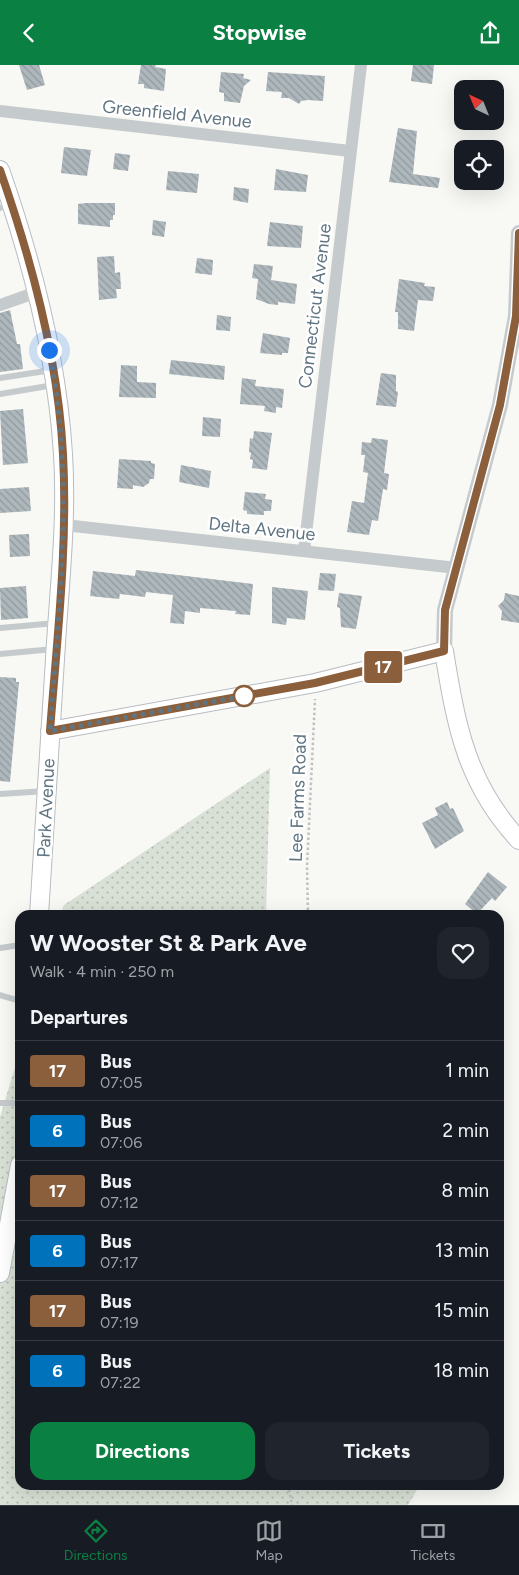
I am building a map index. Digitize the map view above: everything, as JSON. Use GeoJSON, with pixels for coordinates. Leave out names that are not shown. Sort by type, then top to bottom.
{"type":"FeatureCollection","features":[{"type":"Feature","properties":{"kind":"main road","name":"Park Avenue"},"geometry":{"type":"LineString","coordinates":[[0,170],[6,205],[37,292],[54,377],[63,453],[64,525],[39,910]]}},
{"type":"Feature","properties":{"kind":"main road"},"geometry":{"type":"LineString","coordinates":[[50,731],[315,683],[444,651],[453,708],[466,753],[483,794],[503,822],[519,840]]}},
{"type":"Feature","properties":{"kind":"main road"},"geometry":{"type":"LineString","coordinates":[[0,1273],[9,1211],[15,1186]]}},
{"type":"Feature","properties":{"kind":"street","name":"Connecticut Avenue"},"geometry":{"type":"LineString","coordinates":[[304,551],[361,65]]}},
{"type":"Feature","properties":{"kind":"street","name":"Greenfield Avenue"},"geometry":{"type":"LineString","coordinates":[[0,111],[350,151]]}},
{"type":"Feature","properties":{"kind":"street"},"geometry":{"type":"LineString","coordinates":[[444,651],[445,610],[500,405],[516,316],[519,233]]}},
{"type":"Feature","properties":{"kind":"street"},"geometry":{"type":"LineString","coordinates":[[0,305],[37,292]]}},
{"type":"Feature","properties":{"kind":"street","name":"Delta Avenue"},"geometry":{"type":"LineString","coordinates":[[64,525],[457,568]]}},
{"type":"Feature","properties":{"kind":"lane"},"geometry":{"type":"LineString","coordinates":[[0,378],[54,377]]}},
{"type":"Feature","properties":{"kind":"lane"},"geometry":{"type":"LineString","coordinates":[[0,394],[54,377]]}},
{"type":"Feature","properties":{"kind":"lane"},"geometry":{"type":"LineString","coordinates":[[0,628],[58,623]]}},
{"type":"Feature","properties":{"kind":"lane"},"geometry":{"type":"LineString","coordinates":[[0,654],[56,649]]}},
{"type":"Feature","properties":{"kind":"lane"},"geometry":{"type":"LineString","coordinates":[[0,794],[47,791]]}},
{"type":"Feature","properties":{"kind":"lane"},"geometry":{"type":"LineString","coordinates":[[0,948],[15,946]]}},
{"type":"Feature","properties":{"kind":"lane"},"geometry":{"type":"LineString","coordinates":[[0,995],[15,1000]]}},
{"type":"Feature","properties":{"kind":"lane"},"geometry":{"type":"LineString","coordinates":[[0,1103],[15,1103]]}},
{"type":"Feature","properties":{"kind":"path","name":"Lee Farms Road"},"geometry":{"type":"LineString","coordinates":[[308,910],[307,867],[315,683]]}},
{"type":"Feature","properties":{"kind":"path"},"geometry":{"type":"LineString","coordinates":[[289,1490],[292,1505]]}},
{"type":"Feature","properties":{"kind":"shaded area"},"geometry":{"type":"Polygon","coordinates":[[[270,768],[266,910],[62,910],[64,905],[270,768]]]}},
{"type":"Feature","properties":{"kind":"shaded area"},"geometry":{"type":"Polygon","coordinates":[[[15,1068],[15,1490],[417,1490],[408,1505],[0,1505],[0,1117],[15,1068]]]}},
{"type":"Feature","properties":{"kind":"building"},"geometry":{"type":"Polygon","coordinates":[[[19,65],[39,65],[45,85],[27,90],[19,65]]]}},
{"type":"Feature","properties":{"kind":"building"},"geometry":{"type":"Polygon","coordinates":[[[141,65],[156,65],[155,67],[166,69],[164,91],[144,88],[144,84],[138,84],[141,65]]]}},
{"type":"Feature","properties":{"kind":"building"},"geometry":{"type":"Polygon","coordinates":[[[413,65],[434,65],[432,84],[411,81],[413,65]]]}},
{"type":"Feature","properties":{"kind":"building"},"geometry":{"type":"Polygon","coordinates":[[[221,72],[244,74],[243,78],[251,80],[244,86],[240,103],[224,101],[224,93],[219,92],[221,72]]]}},
{"type":"Feature","properties":{"kind":"building"},"geometry":{"type":"Polygon","coordinates":[[[268,72],[325,76],[323,101],[308,100],[301,101],[299,104],[289,98],[281,98],[282,92],[266,91],[268,72]]]}},
{"type":"Feature","properties":{"kind":"building"},"geometry":{"type":"Polygon","coordinates":[[[398,128],[417,131],[413,174],[440,178],[438,188],[389,182],[398,128]]]}},
{"type":"Feature","properties":{"kind":"building"},"geometry":{"type":"Polygon","coordinates":[[[64,147],[91,150],[87,176],[61,173],[64,147]]]}},
{"type":"Feature","properties":{"kind":"building"},"geometry":{"type":"Polygon","coordinates":[[[115,153],[130,155],[128,171],[113,169],[115,153]]]}},
{"type":"Feature","properties":{"kind":"building"},"geometry":{"type":"Polygon","coordinates":[[[276,169],[308,175],[306,192],[274,190],[276,169]]]}},
{"type":"Feature","properties":{"kind":"building"},"geometry":{"type":"Polygon","coordinates":[[[168,171],[199,174],[197,193],[166,190],[168,171]]]}},
{"type":"Feature","properties":{"kind":"building"},"geometry":{"type":"Polygon","coordinates":[[[234,187],[249,189],[248,203],[233,200],[234,187]]]}},
{"type":"Feature","properties":{"kind":"building"},"geometry":{"type":"Polygon","coordinates":[[[115,203],[115,215],[113,215],[113,220],[110,220],[110,227],[78,224],[78,204],[115,203]]]}},
{"type":"Feature","properties":{"kind":"building"},"geometry":{"type":"Polygon","coordinates":[[[153,220],[166,222],[164,237],[152,235],[153,220]]]}},
{"type":"Feature","properties":{"kind":"building"},"geometry":{"type":"Polygon","coordinates":[[[270,222],[303,226],[301,248],[267,246],[270,222]]]}},
{"type":"Feature","properties":{"kind":"building"},"geometry":{"type":"Polygon","coordinates":[[[114,256],[115,273],[120,272],[121,289],[116,289],[117,298],[99,300],[97,257],[114,256]]]}},
{"type":"Feature","properties":{"kind":"building"},"geometry":{"type":"Polygon","coordinates":[[[197,258],[213,260],[212,275],[195,273],[197,258]]]}},
{"type":"Feature","properties":{"kind":"building"},"geometry":{"type":"Polygon","coordinates":[[[254,264],[273,266],[271,280],[297,284],[295,304],[278,302],[278,305],[269,304],[256,299],[258,279],[252,278],[254,264]]]}},
{"type":"Feature","properties":{"kind":"building"},"geometry":{"type":"Polygon","coordinates":[[[399,279],[425,283],[424,286],[435,287],[433,301],[418,300],[414,331],[398,329],[398,312],[395,312],[399,279]]]}},
{"type":"Feature","properties":{"kind":"building"},"geometry":{"type":"Polygon","coordinates":[[[10,310],[17,344],[20,344],[23,369],[0,372],[0,313],[10,310]]]}},
{"type":"Feature","properties":{"kind":"building"},"geometry":{"type":"Polygon","coordinates":[[[217,315],[231,317],[230,331],[216,330],[217,315]]]}},
{"type":"Feature","properties":{"kind":"building"},"geometry":{"type":"Polygon","coordinates":[[[263,333],[290,338],[288,353],[282,353],[282,355],[260,353],[263,333]]]}},
{"type":"Feature","properties":{"kind":"building"},"geometry":{"type":"Polygon","coordinates":[[[171,360],[225,366],[224,380],[169,374],[171,360]]]}},
{"type":"Feature","properties":{"kind":"building"},"geometry":{"type":"Polygon","coordinates":[[[121,365],[137,366],[137,382],[156,383],[156,398],[119,397],[121,365]]]}},
{"type":"Feature","properties":{"kind":"building"},"geometry":{"type":"Polygon","coordinates":[[[381,373],[396,375],[396,391],[398,392],[396,407],[376,405],[381,373]]]}},
{"type":"Feature","properties":{"kind":"building"},"geometry":{"type":"Polygon","coordinates":[[[242,378],[256,380],[255,386],[284,389],[282,408],[276,407],[276,413],[264,411],[265,406],[240,404],[242,378]]]}},
{"type":"Feature","properties":{"kind":"building"},"geometry":{"type":"Polygon","coordinates":[[[23,409],[28,463],[3,465],[0,411],[23,409]]]}},
{"type":"Feature","properties":{"kind":"building"},"geometry":{"type":"Polygon","coordinates":[[[203,417],[221,419],[220,437],[202,436],[203,417]]]}},
{"type":"Feature","properties":{"kind":"building"},"geometry":{"type":"Polygon","coordinates":[[[254,431],[272,433],[267,470],[252,468],[253,460],[250,459],[251,453],[249,452],[250,438],[253,439],[254,431]]]}},
{"type":"Feature","properties":{"kind":"building"},"geometry":{"type":"Polygon","coordinates":[[[372,438],[388,440],[384,473],[389,474],[387,490],[383,489],[378,521],[372,520],[369,535],[347,532],[352,501],[364,503],[368,473],[363,472],[365,455],[361,455],[362,442],[371,443],[372,438]]]}},
{"type":"Feature","properties":{"kind":"building"},"geometry":{"type":"Polygon","coordinates":[[[119,459],[151,461],[151,463],[155,464],[154,479],[150,479],[149,483],[143,487],[133,485],[133,489],[117,488],[119,459]]]}},
{"type":"Feature","properties":{"kind":"building"},"geometry":{"type":"Polygon","coordinates":[[[181,465],[211,471],[209,488],[179,482],[181,465]]]}},
{"type":"Feature","properties":{"kind":"building"},"geometry":{"type":"Polygon","coordinates":[[[29,487],[31,511],[0,513],[0,489],[29,487]]]}},
{"type":"Feature","properties":{"kind":"building"},"geometry":{"type":"Polygon","coordinates":[[[245,492],[266,494],[265,499],[272,500],[271,511],[264,511],[264,515],[247,514],[247,511],[243,510],[245,492]]]}},
{"type":"Feature","properties":{"kind":"building"},"geometry":{"type":"Polygon","coordinates":[[[29,534],[30,556],[10,557],[9,535],[29,534]]]}},
{"type":"Feature","properties":{"kind":"building"},"geometry":{"type":"Polygon","coordinates":[[[136,570],[253,584],[250,615],[235,614],[236,611],[200,608],[200,613],[185,611],[184,624],[170,623],[173,595],[146,592],[145,597],[120,594],[119,599],[90,596],[93,571],[135,576],[136,570]]]}},
{"type":"Feature","properties":{"kind":"building"},"geometry":{"type":"Polygon","coordinates":[[[320,573],[336,574],[334,591],[318,590],[320,573]]]}},
{"type":"Feature","properties":{"kind":"building"},"geometry":{"type":"Polygon","coordinates":[[[26,586],[28,618],[1,620],[0,588],[26,586]]]}},
{"type":"Feature","properties":{"kind":"building"},"geometry":{"type":"Polygon","coordinates":[[[272,587],[308,591],[305,620],[287,618],[286,625],[272,623],[272,587]]]}},
{"type":"Feature","properties":{"kind":"building"},"geometry":{"type":"Polygon","coordinates":[[[339,593],[362,596],[356,629],[341,627],[340,608],[337,607],[339,593]]]}},
{"type":"Feature","properties":{"kind":"building"},"geometry":{"type":"Polygon","coordinates":[[[505,593],[519,596],[519,623],[501,620],[502,611],[498,606],[504,600],[505,593]]]}},
{"type":"Feature","properties":{"kind":"building"},"geometry":{"type":"Polygon","coordinates":[[[0,677],[16,678],[16,682],[19,682],[10,782],[0,781],[0,677]]]}},
{"type":"Feature","properties":{"kind":"building"},"geometry":{"type":"Polygon","coordinates":[[[447,802],[450,809],[453,808],[464,831],[435,849],[422,823],[438,815],[435,808],[447,802]]]}},
{"type":"Feature","properties":{"kind":"building"},"geometry":{"type":"Polygon","coordinates":[[[488,872],[507,887],[495,901],[492,898],[481,910],[472,910],[465,904],[488,872]]]}},
{"type":"Feature","properties":{"kind":"bus line","name":"17"},"geometry":{"type":"LineString","coordinates":[[0,170],[22,231],[37,292],[53,370],[63,453],[64,525],[50,731],[315,683],[444,651],[445,610],[500,405],[516,316],[519,233]]}},
{"type":"Feature","properties":{"kind":"route"},"geometry":{"type":"LineString","coordinates":[[49,350],[63,453],[64,525],[50,731],[244,696]]}}]}
